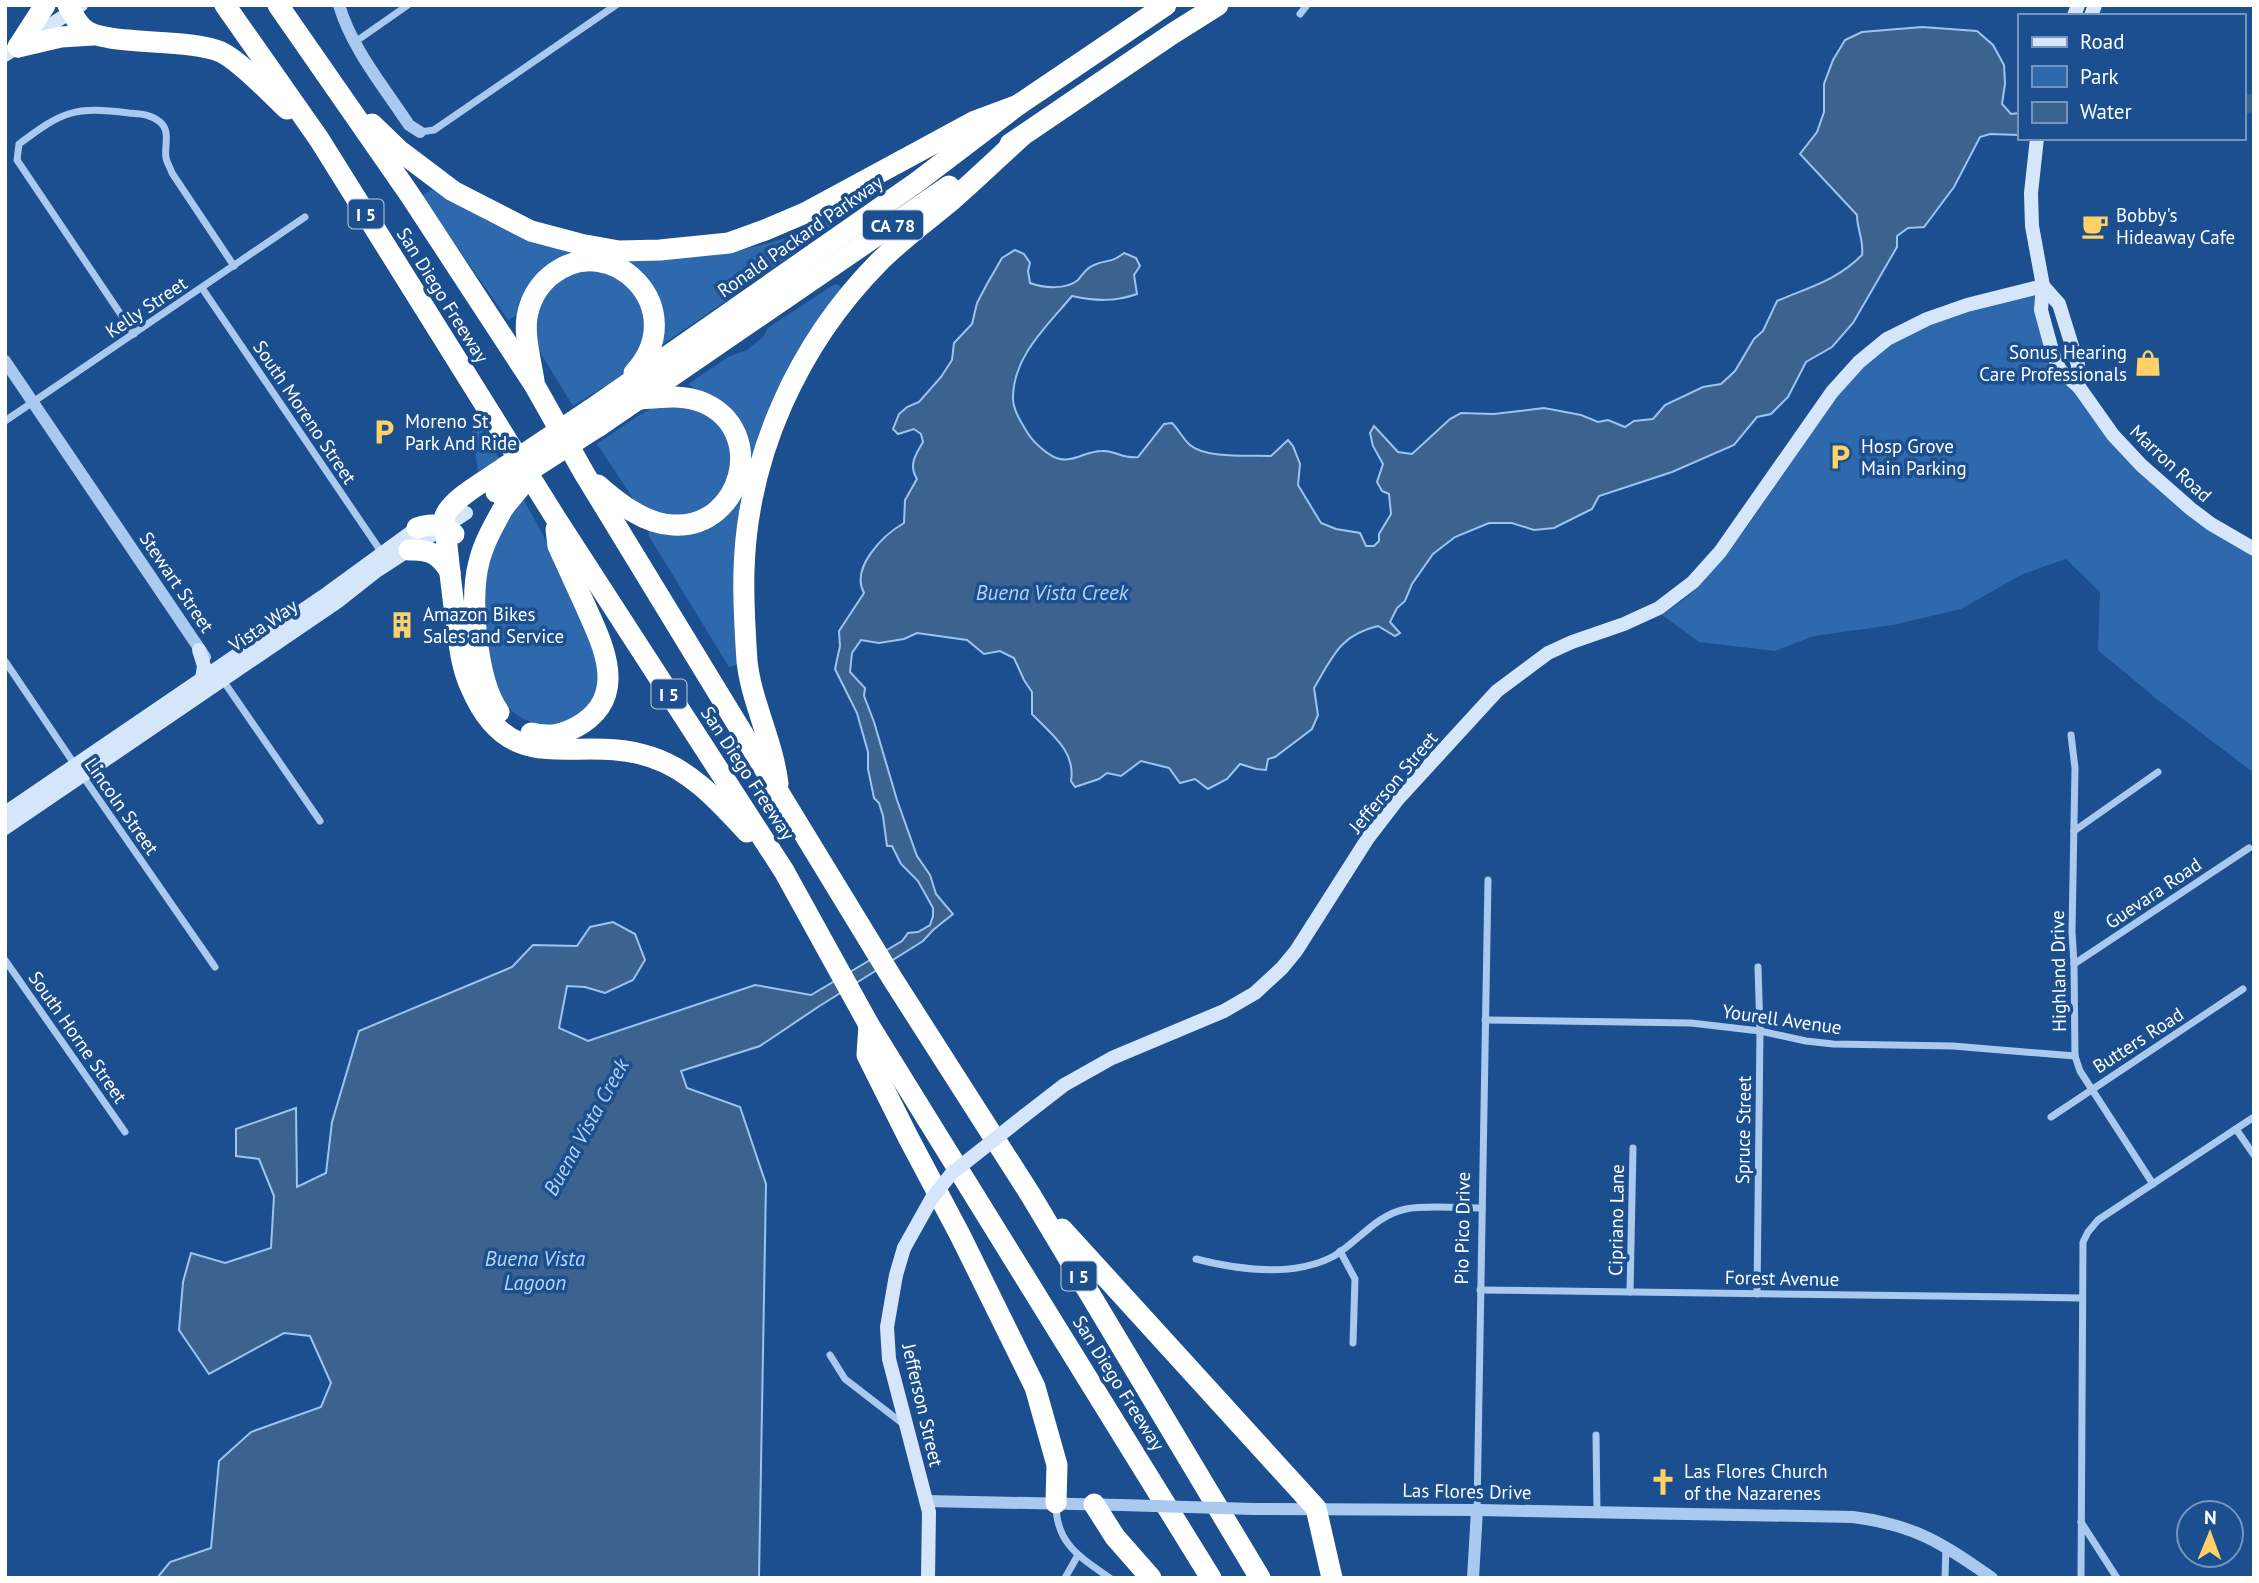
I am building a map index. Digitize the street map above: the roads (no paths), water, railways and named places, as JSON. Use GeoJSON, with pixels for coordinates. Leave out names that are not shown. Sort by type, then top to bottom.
{"type":"FeatureCollection","features":[{"type":"Feature","properties":{"kind":"highway"},"geometry":{"type":"LineString","coordinates":[[12,51],[45,5]]}},
{"type":"Feature","properties":{"kind":"highway","name":"San Diego Freeway"},"geometry":{"type":"LineString","coordinates":[[225,5],[319,139],[555,517],[784,871],[869,1025],[1211,1578]]}},
{"type":"Feature","properties":{"kind":"highway","name":"San Diego Freeway"},"geometry":{"type":"LineString","coordinates":[[278,5],[342,96],[535,386],[584,473],[892,978],[1030,1194],[1260,1578]]}},
{"type":"Feature","properties":{"kind":"highway","name":"Ronald Packard Parkway"},"geometry":{"type":"LineString","coordinates":[[546,460],[594,418],[618,390],[917,182],[1018,105],[1167,5]]}},
{"type":"Feature","properties":{"kind":"highway","name":"Ronald Packard Parkway"},"geometry":{"type":"LineString","coordinates":[[496,493],[594,418],[639,399],[1218,5]]}},
{"type":"Feature","properties":{"kind":"highway"},"geometry":{"type":"LineString","coordinates":[[74,7],[81,27],[93,35]]}},
{"type":"Feature","properties":{"kind":"highway"},"geometry":{"type":"LineString","coordinates":[[12,51],[61,37],[93,35],[194,44],[223,53],[319,139]]}},
{"type":"Feature","properties":{"kind":"highway"},"geometry":{"type":"LineString","coordinates":[[342,96],[400,151],[453,191],[531,231],[619,251],[678,249],[729,243],[805,213],[975,121],[1018,105]]}},
{"type":"Feature","properties":{"kind":"highway"},"geometry":{"type":"LineString","coordinates":[[779,793],[775,759],[748,664],[744,603],[744,568],[753,495],[776,418],[808,353],[830,319],[877,264],[1022,136]]}},
{"type":"Feature","properties":{"kind":"highway"},"geometry":{"type":"LineString","coordinates":[[535,386],[526,320],[533,298],[539,287],[555,272],[575,263],[594,262],[612,265],[628,273],[646,292],[654,314],[655,328],[651,348],[644,362],[618,390]]}},
{"type":"Feature","properties":{"kind":"highway"},"geometry":{"type":"LineString","coordinates":[[584,473],[630,510],[661,523],[687,524],[705,519],[719,510],[730,498],[741,470],[741,455],[731,426],[705,403],[688,398],[675,396],[639,399]]}},
{"type":"Feature","properties":{"kind":"highway","name":"Vista Way"},"geometry":{"type":"LineString","coordinates":[[461,507],[496,493],[546,460]]}},
{"type":"Feature","properties":{"kind":"highway"},"geometry":{"type":"LineString","coordinates":[[496,493],[475,586],[482,671],[486,688],[507,720],[522,730],[549,736],[576,728],[599,709],[605,696],[609,672],[604,647],[558,546],[555,517]]}},
{"type":"Feature","properties":{"kind":"highway"},"geometry":{"type":"LineString","coordinates":[[461,507],[445,514],[450,572],[460,654],[469,686],[486,719],[522,745],[620,751],[649,756],[676,767],[715,797],[784,871]]}},
{"type":"Feature","properties":{"kind":"highway"},"geometry":{"type":"LineString","coordinates":[[417,528],[424,525],[445,527],[456,537],[460,544],[466,604],[469,615],[477,626]]}},
{"type":"Feature","properties":{"kind":"highway"},"geometry":{"type":"LineString","coordinates":[[409,550],[425,550],[436,554],[450,572]]}},
{"type":"Feature","properties":{"kind":"highway"},"geometry":{"type":"LineString","coordinates":[[869,1025],[867,1055],[1035,1387],[1057,1465],[1056,1503]]}},
{"type":"Feature","properties":{"kind":"highway"},"geometry":{"type":"LineString","coordinates":[[1030,1194],[1316,1508],[1332,1578]]}},
{"type":"Feature","properties":{"kind":"highway"},"geometry":{"type":"LineString","coordinates":[[1094,1504],[1115,1537],[1151,1578]]}},
{"type":"Feature","properties":{"kind":"main road"},"geometry":{"type":"LineString","coordinates":[[12,51],[74,7]]}},
{"type":"Feature","properties":{"kind":"main road"},"geometry":{"type":"LineString","coordinates":[[2037,140],[2030,209],[2043,286]]}},
{"type":"Feature","properties":{"kind":"main road","name":"Marron Road"},"geometry":{"type":"LineString","coordinates":[[2043,286],[2041,310],[2060,370],[2078,387],[2113,435],[2141,465],[2191,509],[2254,550]]}},
{"type":"Feature","properties":{"kind":"main road","name":"Jefferson Street"},"geometry":{"type":"LineString","coordinates":[[928,1578],[929,1512],[889,1359],[887,1327],[896,1275],[904,1248],[932,1198],[952,1173],[1064,1085],[1112,1058],[1224,1011],[1264,985],[1296,951],[1368,838],[1398,799],[1497,691],[1548,653],[1659,608],[1693,582],[1720,552],[1832,392],[1859,362],[1887,339],[1927,319],[1967,304],[2043,286]]}},
{"type":"Feature","properties":{"kind":"main road","name":"Vista Way"},"geometry":{"type":"LineString","coordinates":[[332,597],[382,553],[417,528],[461,507]]}},
{"type":"Feature","properties":{"kind":"main road","name":"Vista Way"},"geometry":{"type":"LineString","coordinates":[[5,813],[78,770],[332,597],[445,527]]}},
{"type":"Feature","properties":{"kind":"main road"},"geometry":{"type":"LineString","coordinates":[[199,650],[204,666],[202,679]]}},
{"type":"Feature","properties":{"kind":"main road","name":"Vista Way"},"geometry":{"type":"LineString","coordinates":[[5,828],[78,770],[202,679],[219,675]]}},
{"type":"Feature","properties":{"kind":"street"},"geometry":{"type":"LineString","coordinates":[[339,5],[344,23],[355,42],[409,125],[420,132],[434,130],[616,5]]}},
{"type":"Feature","properties":{"kind":"street"},"geometry":{"type":"LineString","coordinates":[[355,42],[408,5]]}},
{"type":"Feature","properties":{"kind":"street"},"geometry":{"type":"LineString","coordinates":[[1300,14],[1307,5]]}},
{"type":"Feature","properties":{"kind":"street"},"geometry":{"type":"LineString","coordinates":[[134,334],[18,160],[19,144],[50,121],[93,108],[148,115],[162,123],[167,135],[166,158],[172,173],[234,266]]}},
{"type":"Feature","properties":{"kind":"street","name":"Kelly Street"},"geometry":{"type":"LineString","coordinates":[[5,421],[304,217]]}},
{"type":"Feature","properties":{"kind":"street","name":"South Moreno Street"},"geometry":{"type":"LineString","coordinates":[[202,288],[382,553]]}},
{"type":"Feature","properties":{"kind":"street","name":"Stewart Street"},"geometry":{"type":"LineString","coordinates":[[5,361],[199,650],[320,821]]}},
{"type":"Feature","properties":{"kind":"street","name":"Lincoln Street"},"geometry":{"type":"LineString","coordinates":[[5,662],[215,967]]}},
{"type":"Feature","properties":{"kind":"street","name":"Highland Drive"},"geometry":{"type":"LineString","coordinates":[[2071,735],[2075,768],[2072,932],[2075,1056],[2080,1071],[2153,1184]]}},
{"type":"Feature","properties":{"kind":"street"},"geometry":{"type":"LineString","coordinates":[[2074,831],[2158,772]]}},
{"type":"Feature","properties":{"kind":"street","name":"Guevara Road"},"geometry":{"type":"LineString","coordinates":[[2074,964],[2249,848]]}},
{"type":"Feature","properties":{"kind":"street","name":"Pio Pico Drive"},"geometry":{"type":"LineString","coordinates":[[1473,1578],[1488,880]]}},
{"type":"Feature","properties":{"kind":"street","name":"South Horne Street"},"geometry":{"type":"LineString","coordinates":[[5,960],[125,1132]]}},
{"type":"Feature","properties":{"kind":"street","name":"Spruce Street"},"geometry":{"type":"LineString","coordinates":[[1757,1294],[1760,1031],[1758,967]]}},
{"type":"Feature","properties":{"kind":"street","name":"Butters Road"},"geometry":{"type":"LineString","coordinates":[[2050,1117],[2243,989]]}},
{"type":"Feature","properties":{"kind":"street","name":"Yourell Avenue"},"geometry":{"type":"LineString","coordinates":[[1485,1020],[1691,1023],[1760,1031],[1833,1044],[1952,1046],[2075,1056]]}},
{"type":"Feature","properties":{"kind":"street"},"geometry":{"type":"LineString","coordinates":[[2081,1578],[2083,1242],[2098,1220],[2254,1117]]}},
{"type":"Feature","properties":{"kind":"street"},"geometry":{"type":"LineString","coordinates":[[2236,1129],[2254,1155]]}},
{"type":"Feature","properties":{"kind":"street","name":"Cipriano Lane"},"geometry":{"type":"LineString","coordinates":[[1630,1292],[1633,1148]]}},
{"type":"Feature","properties":{"kind":"street"},"geometry":{"type":"LineString","coordinates":[[1196,1259],[1227,1267],[1299,1268],[1334,1256],[1387,1215],[1408,1208],[1482,1208]]}},
{"type":"Feature","properties":{"kind":"street"},"geometry":{"type":"LineString","coordinates":[[1340,1251],[1355,1279],[1353,1343]]}},
{"type":"Feature","properties":{"kind":"street","name":"Forest Avenue"},"geometry":{"type":"LineString","coordinates":[[1480,1290],[2082,1298]]}},
{"type":"Feature","properties":{"kind":"street"},"geometry":{"type":"LineString","coordinates":[[830,1355],[845,1379],[905,1424]]}},
{"type":"Feature","properties":{"kind":"street"},"geometry":{"type":"LineString","coordinates":[[1596,1435],[1597,1512]]}},
{"type":"Feature","properties":{"kind":"street","name":"Las Flores Drive"},"geometry":{"type":"LineString","coordinates":[[926,1501],[1254,1509],[1853,1517],[1906,1527],[1946,1546],[1992,1578]]}},
{"type":"Feature","properties":{"kind":"street"},"geometry":{"type":"LineString","coordinates":[[1056,1503],[1056,1519],[1066,1543],[1110,1578]]}},
{"type":"Feature","properties":{"kind":"street"},"geometry":{"type":"LineString","coordinates":[[2080,1521],[2117,1578]]}},
{"type":"Feature","properties":{"kind":"street"},"geometry":{"type":"LineString","coordinates":[[1945,1578],[1946,1546]]}},
{"type":"Feature","properties":{"kind":"street"},"geometry":{"type":"LineString","coordinates":[[1065,1578],[1078,1555]]}},
{"type":"Feature","properties":{"kind":"water","name":"Buena Vista Lagoon"},"geometry":{"type":"Polygon","coordinates":[[[1922,27],[1977,31],[1993,45],[2004,65],[2002,104],[2011,114],[2018,113],[2018,135],[1990,134],[1980,137],[1954,187],[1924,227],[1908,228],[1897,236],[1897,247],[1853,323],[1832,347],[1806,362],[1788,397],[1771,414],[1757,417],[1734,445],[1672,472],[1599,496],[1592,509],[1554,528],[1534,530],[1512,523],[1489,523],[1455,537],[1433,554],[1390,622],[1400,633],[1395,636],[1378,626],[1355,635],[1339,648],[1314,688],[1318,715],[1312,729],[1275,757],[1268,759],[1266,770],[1240,764],[1227,779],[1208,789],[1195,779],[1180,783],[1169,768],[1141,761],[1121,776],[1107,773],[1099,779],[1075,787],[1071,781],[1072,770],[1066,752],[1032,714],[1032,692],[1014,658],[1000,651],[984,654],[967,640],[917,633],[904,639],[879,643],[861,640],[852,653],[850,672],[865,688],[864,696],[917,856],[930,875],[936,894],[953,914],[923,941],[760,1046],[681,1071],[687,1088],[740,1107],[766,1184],[759,1578],[157,1578],[170,1562],[211,1548],[219,1461],[251,1432],[321,1407],[331,1383],[310,1336],[284,1333],[209,1374],[179,1330],[183,1282],[191,1253],[225,1263],[271,1248],[274,1196],[259,1159],[236,1156],[236,1129],[296,1108],[297,1187],[326,1173],[332,1122],[359,1031],[512,967],[533,945],[577,946],[590,927],[613,922],[635,934],[645,960],[633,980],[605,993],[585,987],[567,986],[559,1028],[588,1041],[755,985],[811,995],[902,941],[908,933],[918,932],[930,925],[933,908],[918,881],[901,864],[892,846],[887,846],[883,816],[879,803],[874,798],[868,769],[868,752],[857,713],[835,669],[840,646],[839,631],[864,593],[861,573],[871,553],[887,535],[904,523],[905,500],[917,479],[913,464],[923,442],[921,434],[914,429],[898,434],[893,429],[899,414],[919,402],[941,377],[952,360],[954,343],[972,324],[977,303],[1002,258],[1015,250],[1024,254],[1030,263],[1030,283],[1048,287],[1073,283],[1091,266],[1115,259],[1124,253],[1136,258],[1140,266],[1134,275],[1137,294],[1105,300],[1072,296],[1025,355],[1015,383],[1013,402],[1027,432],[1046,452],[1065,460],[1102,451],[1138,457],[1164,424],[1172,423],[1190,445],[1217,454],[1271,456],[1288,440],[1300,464],[1298,485],[1321,523],[1360,533],[1366,546],[1374,546],[1391,514],[1389,494],[1382,491],[1377,482],[1383,464],[1373,446],[1370,433],[1374,426],[1398,452],[1412,454],[1450,419],[1461,413],[1494,414],[1544,408],[1581,415],[1598,422],[1608,420],[1625,427],[1634,421],[1653,419],[1665,405],[1703,387],[1721,384],[1735,371],[1754,339],[1763,331],[1777,301],[1832,277],[1862,255],[1857,215],[1800,154],[1817,132],[1824,112],[1824,84],[1833,60],[1845,40],[1862,32],[1922,27]]]}},
{"type":"Feature","properties":{"kind":"waterway","name":"Buena Vista Creek"},"geometry":{"type":"LineString","coordinates":[[2245,104],[2254,102]]}},
{"type":"Feature","properties":{"kind":"place","name":"Bobby's Hideaway Cafe"},"geometry":{"type":"Point","coordinates":[2095,226]}},
{"type":"Feature","properties":{"kind":"place","name":"Sonus Hearing Care Professionals"},"geometry":{"type":"Point","coordinates":[2148,363]}},
{"type":"Feature","properties":{"kind":"place","name":"Moreno St Park And Ride"},"geometry":{"type":"Point","coordinates":[384,432]}},
{"type":"Feature","properties":{"kind":"place","name":"Hosp Grove Main Parking"},"geometry":{"type":"Point","coordinates":[1840,457]}},
{"type":"Feature","properties":{"kind":"place","name":"Amazon Bikes Sales and Service"},"geometry":{"type":"Point","coordinates":[402,625]}},
{"type":"Feature","properties":{"kind":"place","name":"Las Flores Church of the Nazarenes"},"geometry":{"type":"Point","coordinates":[1663,1482]}}]}
